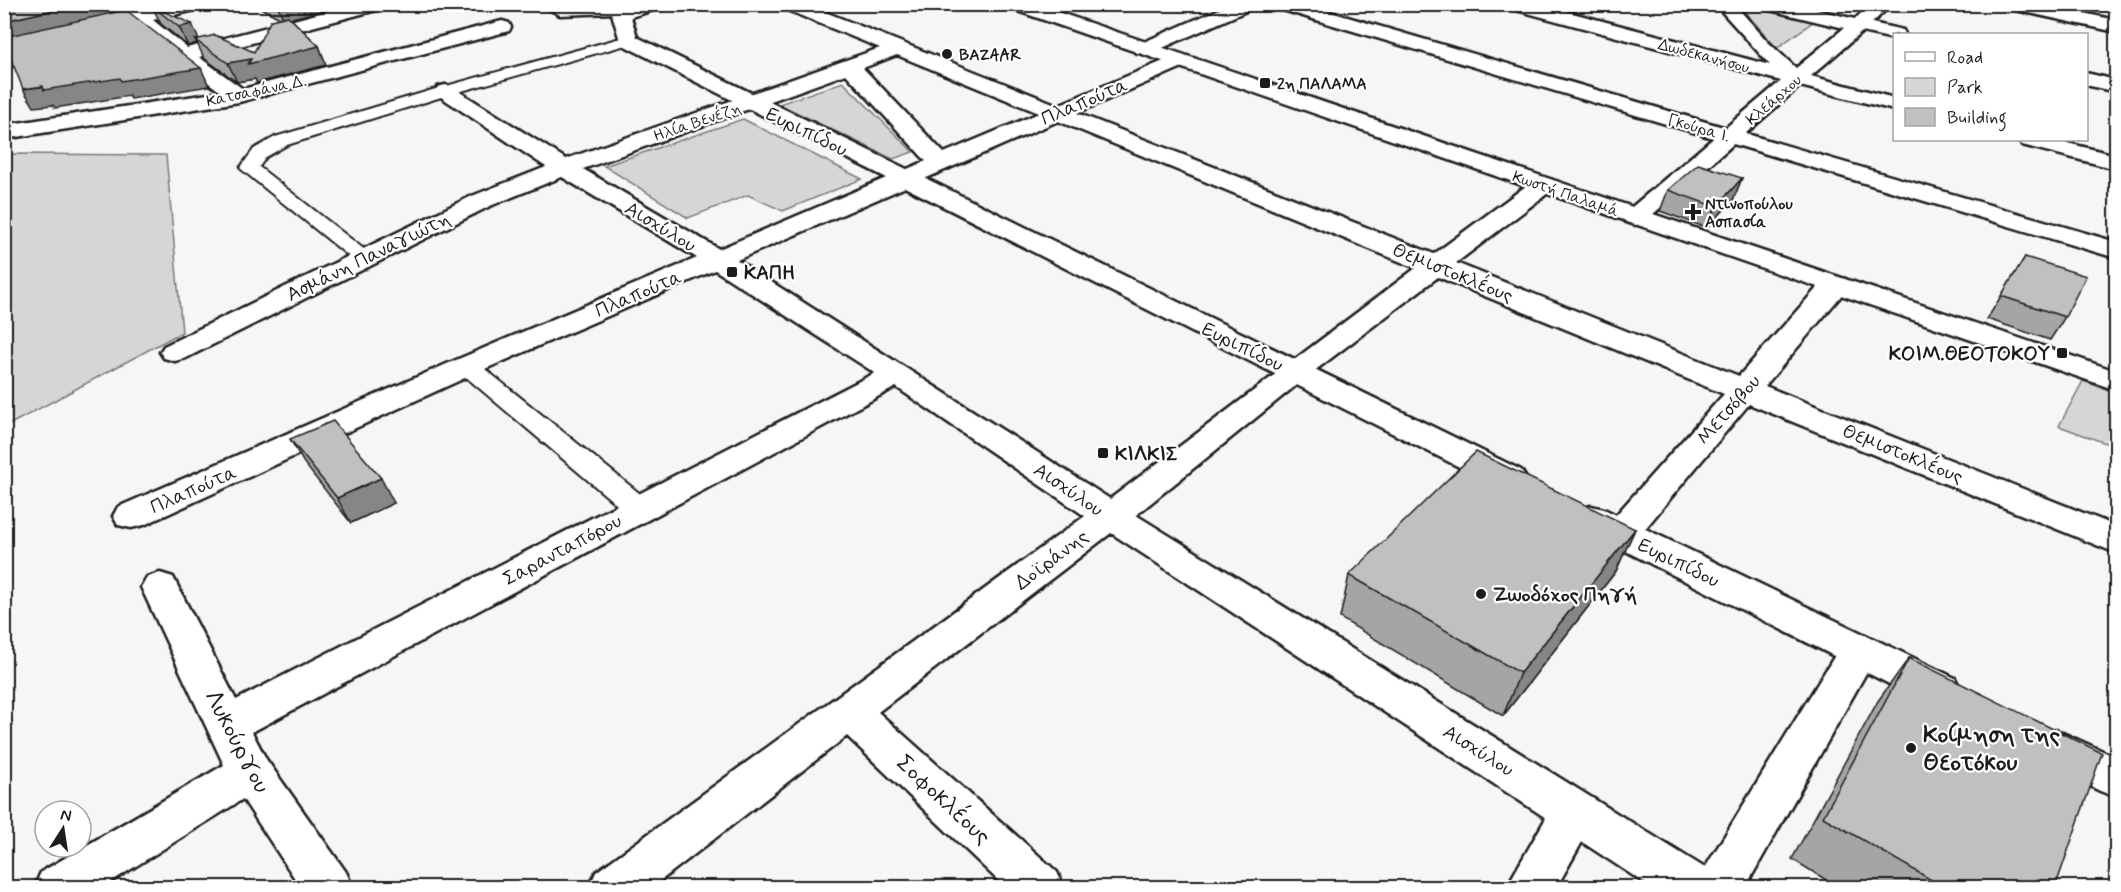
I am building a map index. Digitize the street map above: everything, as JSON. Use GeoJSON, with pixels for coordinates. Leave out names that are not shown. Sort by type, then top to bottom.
{"type":"FeatureCollection","features":[{"type":"Feature","properties":{"kind":"street"},"geometry":{"type":"LineString","coordinates":[[125,4],[183,54],[239,96]]}},
{"type":"Feature","properties":{"kind":"street"},"geometry":{"type":"LineString","coordinates":[[4,49],[197,4]]}},
{"type":"Feature","properties":{"kind":"street"},"geometry":{"type":"LineString","coordinates":[[183,54],[378,4]]}},
{"type":"Feature","properties":{"kind":"street"},"geometry":{"type":"LineString","coordinates":[[549,4],[560,10],[654,4]]}},
{"type":"Feature","properties":{"kind":"street","name":"Θεμιστοκλέους"},"geometry":{"type":"LineString","coordinates":[[788,4],[2116,540]]}},
{"type":"Feature","properties":{"kind":"street","name":"Κωστή Παλαμά"},"geometry":{"type":"LineString","coordinates":[[1015,4],[2116,381]]}},
{"type":"Feature","properties":{"kind":"street"},"geometry":{"type":"LineString","coordinates":[[1144,49],[1247,4]]}},
{"type":"Feature","properties":{"kind":"street","name":"Γκούρα Ι."},"geometry":{"type":"LineString","coordinates":[[1282,4],[2116,250]]}},
{"type":"Feature","properties":{"kind":"street","name":"Δωδεκανήσου"},"geometry":{"type":"LineString","coordinates":[[1515,4],[1893,104]]}},
{"type":"Feature","properties":{"kind":"street"},"geometry":{"type":"LineString","coordinates":[[1724,4],[1761,46],[1796,79]]}},
{"type":"Feature","properties":{"kind":"street"},"geometry":{"type":"LineString","coordinates":[[1767,4],[1893,33]]}},
{"type":"Feature","properties":{"kind":"street","name":"Κλεάρχου"},"geometry":{"type":"LineString","coordinates":[[1635,217],[1884,4]]}},
{"type":"Feature","properties":{"kind":"street"},"geometry":{"type":"LineString","coordinates":[[2011,4],[2116,26]]}},
{"type":"Feature","properties":{"kind":"street"},"geometry":{"type":"LineString","coordinates":[[363,258],[249,168],[260,153],[281,141],[444,91],[628,40],[619,8]]}},
{"type":"Feature","properties":{"kind":"street","name":"Κατσαφάνα Δ."},"geometry":{"type":"LineString","coordinates":[[6,130],[239,96],[502,27]]}},
{"type":"Feature","properties":{"kind":"street","name":"Ευριπίδου"},"geometry":{"type":"LineString","coordinates":[[628,40],[1536,491]]}},
{"type":"Feature","properties":{"kind":"street","name":"Ηλία Βενέζη"},"geometry":{"type":"LineString","coordinates":[[564,168],[898,48]]}},
{"type":"Feature","properties":{"kind":"street","name":"Πλαπούτα"},"geometry":{"type":"LineString","coordinates":[[131,516],[467,366],[1180,61]]}},
{"type":"Feature","properties":{"kind":"street"},"geometry":{"type":"LineString","coordinates":[[849,66],[940,163]]}},
{"type":"Feature","properties":{"kind":"street"},"geometry":{"type":"LineString","coordinates":[[2088,79],[2116,86]]}},
{"type":"Feature","properties":{"kind":"street","name":"Αισχύλου"},"geometry":{"type":"LineString","coordinates":[[444,91],[564,168],[717,259],[897,374],[1111,516],[1694,888]]}},
{"type":"Feature","properties":{"kind":"street"},"geometry":{"type":"LineString","coordinates":[[2034,141],[2116,162]]}},
{"type":"Feature","properties":{"kind":"street","name":"Ασμάνη Παναγιώτη"},"geometry":{"type":"LineString","coordinates":[[175,352],[481,201],[564,168]]}},
{"type":"Feature","properties":{"kind":"street","name":"Δοϊράνης"},"geometry":{"type":"LineString","coordinates":[[613,888],[1111,516],[1294,372],[1543,185]]}},
{"type":"Feature","properties":{"kind":"street","name":"Μετσόβου"},"geometry":{"type":"LineString","coordinates":[[1621,533],[1835,285]]}},
{"type":"Feature","properties":{"kind":"street"},"geometry":{"type":"LineString","coordinates":[[467,366],[639,508]]}},
{"type":"Feature","properties":{"kind":"street","name":"Σαρανταπόρου"},"geometry":{"type":"LineString","coordinates":[[227,725],[897,374]]}},
{"type":"Feature","properties":{"kind":"street","name":"Ευριπίδου"},"geometry":{"type":"LineString","coordinates":[[1568,507],[1965,703]]}},
{"type":"Feature","properties":{"kind":"street","name":"Λυκούργου"},"geometry":{"type":"LineString","coordinates":[[159,587],[250,772],[329,888]]}},
{"type":"Feature","properties":{"kind":"street"},"geometry":{"type":"LineString","coordinates":[[1719,888],[1859,651]]}},
{"type":"Feature","properties":{"kind":"street","name":"Σοφοκλέους"},"geometry":{"type":"LineString","coordinates":[[849,711],[1040,888]]}},
{"type":"Feature","properties":{"kind":"street"},"geometry":{"type":"LineString","coordinates":[[2029,734],[2116,778]]}},
{"type":"Feature","properties":{"kind":"street"},"geometry":{"type":"LineString","coordinates":[[58,888],[250,772]]}},
{"type":"Feature","properties":{"kind":"street"},"geometry":{"type":"LineString","coordinates":[[1530,888],[1575,812]]}},
{"type":"Feature","properties":{"kind":"green space"},"geometry":{"type":"Polygon","coordinates":[[[1739,5],[1745,5],[1814,21],[1777,48],[1739,5]]]}},
{"type":"Feature","properties":{"kind":"green space"},"geometry":{"type":"Polygon","coordinates":[[[843,82],[913,152],[893,159],[779,104],[843,82]]]}},
{"type":"Feature","properties":{"kind":"green space"},"geometry":{"type":"Polygon","coordinates":[[[743,119],[862,179],[783,211],[748,195],[688,218],[604,166],[743,119]]]}},
{"type":"Feature","properties":{"kind":"green space"},"geometry":{"type":"Polygon","coordinates":[[[5,154],[166,155],[182,332],[5,427],[5,154]]]}},
{"type":"Feature","properties":{"kind":"green space"},"geometry":{"type":"Polygon","coordinates":[[[2083,381],[2116,393],[2116,447],[2059,426],[2083,381]]]}},
{"type":"Feature","properties":{"kind":"building"},"geometry":{"type":"Polygon","coordinates":[[[4,4],[80,4],[4,21],[4,4]]]}},
{"type":"Feature","properties":{"kind":"building"},"geometry":{"type":"Polygon","coordinates":[[[152,6],[192,24],[179,27],[152,6]]]}},
{"type":"Feature","properties":{"kind":"building"},"geometry":{"type":"Polygon","coordinates":[[[126,10],[201,68],[121,81],[120,78],[44,90],[43,86],[23,89],[7,49],[4,49],[4,37],[126,10]]]}},
{"type":"Feature","properties":{"kind":"building"},"geometry":{"type":"Polygon","coordinates":[[[288,16],[319,46],[248,64],[251,59],[228,63],[195,40],[215,35],[254,52],[271,20],[288,16]]]}},
{"type":"Feature","properties":{"kind":"building"},"geometry":{"type":"Polygon","coordinates":[[[1698,164],[1742,178],[1716,207],[1668,190],[1698,164]]]}},
{"type":"Feature","properties":{"kind":"building"},"geometry":{"type":"Polygon","coordinates":[[[2025,257],[2086,276],[2065,317],[2001,296],[2025,257]]]}},
{"type":"Feature","properties":{"kind":"building"},"geometry":{"type":"Polygon","coordinates":[[[333,421],[381,478],[337,498],[290,439],[333,421]]]}},
{"type":"Feature","properties":{"kind":"building","name":"Ζωοδόχος Πηγή"},"geometry":{"type":"Polygon","coordinates":[[[1476,452],[1635,529],[1520,673],[1349,575],[1476,452]]]}},
{"type":"Feature","properties":{"kind":"building","name":"Κοίμηση της Θεοτόκου"},"geometry":{"type":"Polygon","coordinates":[[[1909,658],[2102,753],[2055,888],[1945,888],[1823,817],[1909,658]]]}},
{"type":"Feature","properties":{"kind":"place","name":"BAZAAR"},"geometry":{"type":"Point","coordinates":[947,54]}},
{"type":"Feature","properties":{"kind":"place","name":"2η ΠΑΛΑΜΑ"},"geometry":{"type":"Point","coordinates":[1265,83]}},
{"type":"Feature","properties":{"kind":"place","name":"Ντινοπούλου Ασπασία"},"geometry":{"type":"Point","coordinates":[1693,212]}},
{"type":"Feature","properties":{"kind":"place","name":"ΚΑΠΗ"},"geometry":{"type":"Point","coordinates":[732,272]}},
{"type":"Feature","properties":{"kind":"place","name":"ΚΟΙΜ.ΘΕΟΤΟΚΟΥ"},"geometry":{"type":"Point","coordinates":[2062,353]}},
{"type":"Feature","properties":{"kind":"place","name":"ΚΙΛΚΙΣ"},"geometry":{"type":"Point","coordinates":[1103,453]}},
{"type":"Feature","properties":{"kind":"place","name":"Ζωοδόχος Πηγή"},"geometry":{"type":"Point","coordinates":[1481,594]}},
{"type":"Feature","properties":{"kind":"place","name":"Κοίμηση της Θεοτόκου"},"geometry":{"type":"Point","coordinates":[1911,748]}}]}
